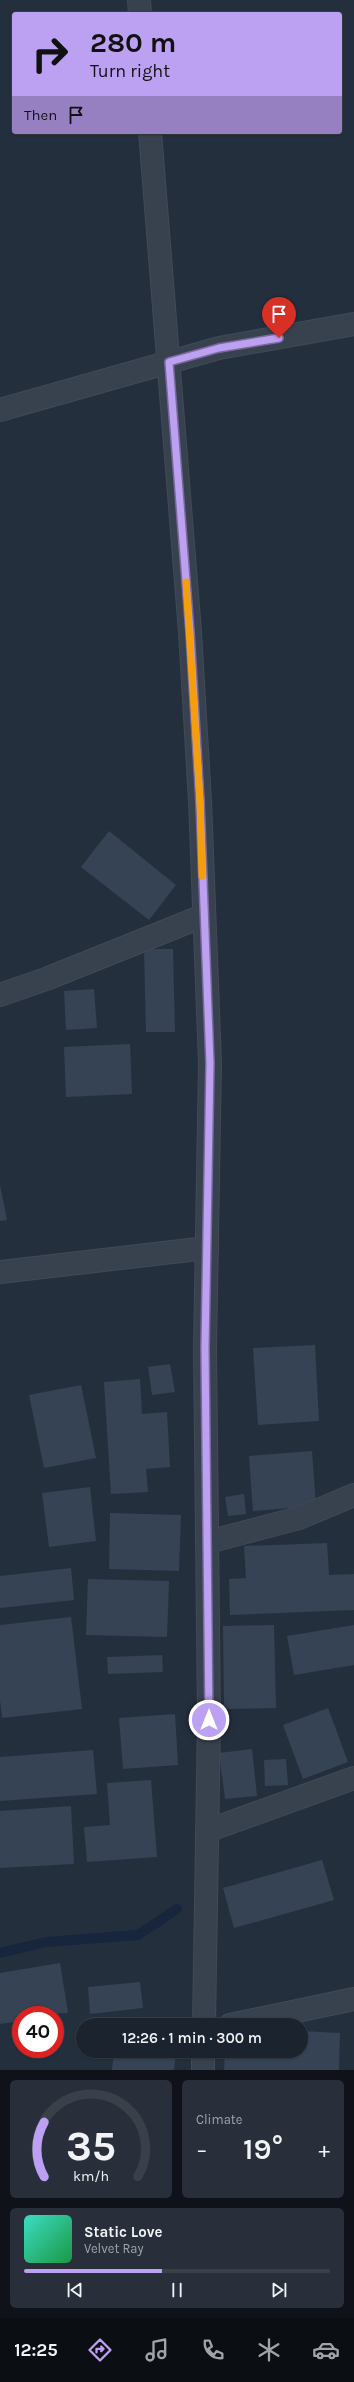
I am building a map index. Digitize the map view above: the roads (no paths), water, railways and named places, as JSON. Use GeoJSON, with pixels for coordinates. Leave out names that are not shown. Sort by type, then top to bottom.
{"type":"FeatureCollection","features":[{"type":"Feature","properties":{"kind":"street"},"geometry":{"type":"LineString","coordinates":[[139,0],[140,12]]}},
{"type":"Feature","properties":{"kind":"street"},"geometry":{"type":"LineString","coordinates":[[150,134],[190,632],[200,801],[203,916],[210,1063],[205,1348],[208,1542],[208,1831],[204,2018]]}},
{"type":"Feature","properties":{"kind":"street"},"geometry":{"type":"LineString","coordinates":[[0,410],[219,348],[354,324]]}},
{"type":"Feature","properties":{"kind":"street"},"geometry":{"type":"LineString","coordinates":[[0,994],[46,979],[203,916]]}},
{"type":"Feature","properties":{"kind":"street"},"geometry":{"type":"LineString","coordinates":[[0,1272],[207,1248]]}},
{"type":"Feature","properties":{"kind":"street"},"geometry":{"type":"LineString","coordinates":[[208,1542],[299,1518],[354,1495]]}},
{"type":"Feature","properties":{"kind":"street"},"geometry":{"type":"LineString","coordinates":[[208,1831],[354,1778]]}},
{"type":"Feature","properties":{"kind":"street"},"geometry":{"type":"LineString","coordinates":[[263,2018],[354,1999]]}},
{"type":"Feature","properties":{"kind":"street"},"geometry":{"type":"LineString","coordinates":[[203,2058],[203,2070]]}},
{"type":"Feature","properties":{"kind":"waterway"},"geometry":{"type":"LineString","coordinates":[[0,1953],[46,1942],[138,1935],[177,1909]]}}]}
